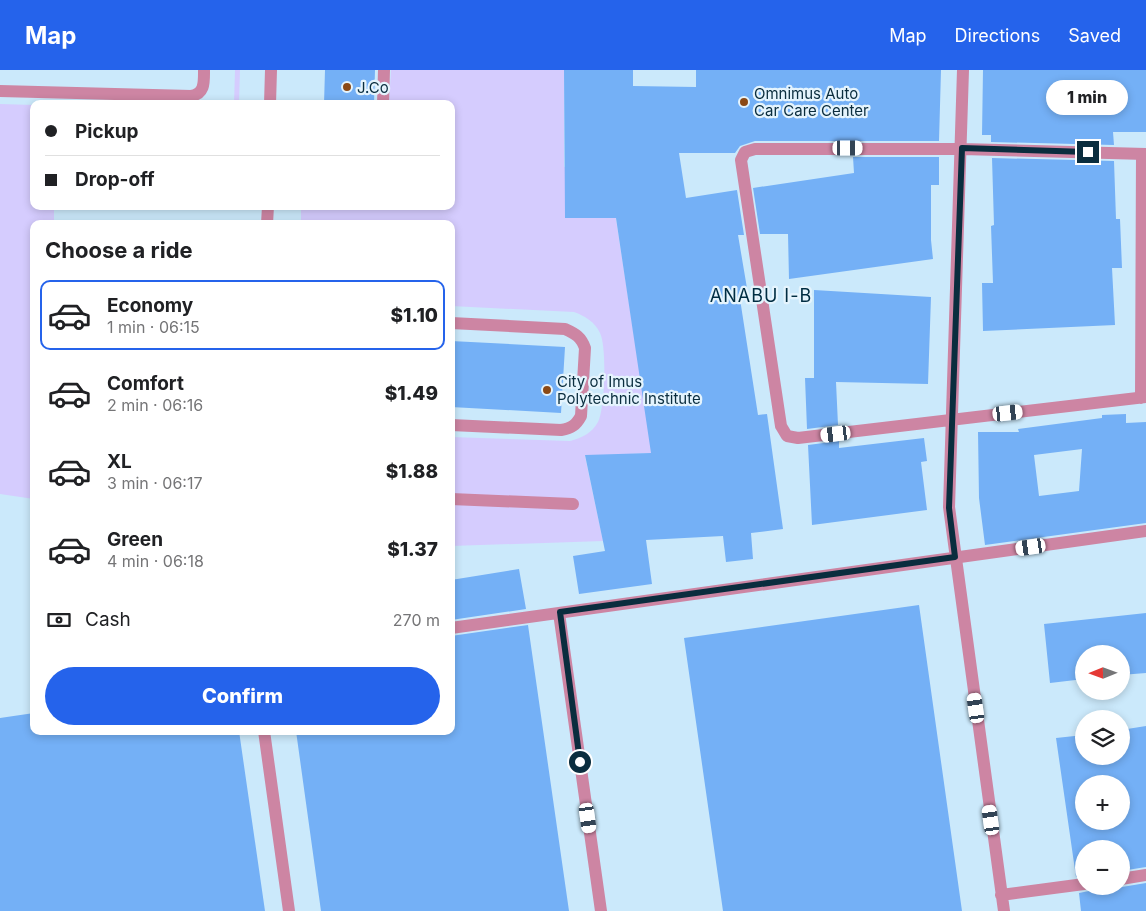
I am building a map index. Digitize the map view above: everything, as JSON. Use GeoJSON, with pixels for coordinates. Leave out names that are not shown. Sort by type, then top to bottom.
{"type":"FeatureCollection","features":[{"type":"Feature","properties":{"kind":"street"},"geometry":{"type":"LineString","coordinates":[[0,92],[196,96],[203,88],[204,70]]}},
{"type":"Feature","properties":{"kind":"street"},"geometry":{"type":"LineString","coordinates":[[270,100],[271,70]]}},
{"type":"Feature","properties":{"kind":"street"},"geometry":{"type":"LineString","coordinates":[[383,100],[384,70]]}},
{"type":"Feature","properties":{"kind":"street"},"geometry":{"type":"LineString","coordinates":[[963,70],[962,148],[950,420],[949,508],[1004,911]]}},
{"type":"Feature","properties":{"kind":"street"},"geometry":{"type":"LineString","coordinates":[[962,148],[1144,154],[1143,398],[792,438],[783,432],[742,160],[745,152],[755,149],[962,148]]}},
{"type":"Feature","properties":{"kind":"street"},"geometry":{"type":"LineString","coordinates":[[455,323],[565,330],[576,333],[582,339],[585,348],[581,416],[577,424],[561,430],[455,425]]}},
{"type":"Feature","properties":{"kind":"street"},"geometry":{"type":"LineString","coordinates":[[455,499],[574,504]]}},
{"type":"Feature","properties":{"kind":"street"},"geometry":{"type":"LineString","coordinates":[[455,627],[1146,531]]}},
{"type":"Feature","properties":{"kind":"street"},"geometry":{"type":"LineString","coordinates":[[560,612],[601,911]]}},
{"type":"Feature","properties":{"kind":"street"},"geometry":{"type":"LineString","coordinates":[[265,735],[288,911]]}},
{"type":"Feature","properties":{"kind":"street"},"geometry":{"type":"LineString","coordinates":[[1130,878],[1146,875]]}},
{"type":"Feature","properties":{"kind":"street"},"geometry":{"type":"LineString","coordinates":[[1002,895],[1075,885]]}},
{"type":"Feature","properties":{"kind":"shaded area"},"geometry":{"type":"Polygon","coordinates":[[[235,70],[240,70],[239,100],[234,100],[235,70]]]}},
{"type":"Feature","properties":{"kind":"shaded area"},"geometry":{"type":"Polygon","coordinates":[[[391,70],[564,70],[564,167],[608,167],[652,453],[585,456],[603,541],[455,546],[455,437],[570,441],[583,437],[596,426],[600,415],[604,378],[604,351],[598,329],[586,318],[574,312],[455,306],[455,220],[301,220],[301,210],[455,210],[455,100],[389,100],[391,70]]]}},
{"type":"Feature","properties":{"kind":"shaded area"},"geometry":{"type":"Polygon","coordinates":[[[0,104],[30,105],[30,210],[54,210],[54,220],[30,220],[30,498],[0,494],[0,104]]]}},
{"type":"Feature","properties":{"kind":"building"},"geometry":{"type":"Polygon","coordinates":[[[325,70],[375,70],[374,100],[324,100],[325,70]]]}},
{"type":"Feature","properties":{"kind":"building"},"geometry":{"type":"Polygon","coordinates":[[[564,70],[633,70],[633,86],[696,87],[696,70],[941,70],[939,141],[755,141],[740,146],[735,153],[679,153],[686,198],[737,190],[744,235],[738,235],[749,300],[740,299],[758,415],[767,414],[783,529],[751,533],[753,559],[726,562],[723,536],[646,540],[652,584],[579,594],[573,556],[605,551],[585,455],[651,453],[616,218],[565,218],[564,70]]]}},
{"type":"Feature","properties":{"kind":"building"},"geometry":{"type":"Polygon","coordinates":[[[983,70],[1146,70],[1146,132],[1113,132],[1114,145],[991,142],[991,135],[982,135],[983,70]]]}},
{"type":"Feature","properties":{"kind":"building"},"geometry":{"type":"Polygon","coordinates":[[[853,157],[939,157],[939,185],[931,185],[933,259],[789,279],[788,234],[760,234],[753,188],[854,173],[853,157]]]}},
{"type":"Feature","properties":{"kind":"building"},"geometry":{"type":"Polygon","coordinates":[[[992,158],[1114,161],[1116,219],[1120,219],[1122,268],[1112,268],[1115,325],[983,331],[982,283],[993,283],[991,226],[994,225],[992,158]]]}},
{"type":"Feature","properties":{"kind":"building"},"geometry":{"type":"Polygon","coordinates":[[[814,290],[931,297],[928,384],[836,382],[838,425],[807,429],[805,378],[814,378],[814,290]]]}},
{"type":"Feature","properties":{"kind":"building"},"geometry":{"type":"Polygon","coordinates":[[[455,341],[565,347],[561,413],[455,407],[455,341]]]}},
{"type":"Feature","properties":{"kind":"building"},"geometry":{"type":"Polygon","coordinates":[[[1126,414],[1126,423],[1146,422],[1146,523],[985,545],[979,498],[978,432],[1019,432],[1018,429],[1102,418],[1102,415],[1126,414]],[[1082,449],[1034,455],[1039,496],[1079,491],[1082,449]]]}},
{"type":"Feature","properties":{"kind":"building"},"geometry":{"type":"Polygon","coordinates":[[[924,438],[927,461],[921,462],[927,510],[812,525],[808,445],[839,441],[839,448],[924,438]]]}},
{"type":"Feature","properties":{"kind":"building"},"geometry":{"type":"Polygon","coordinates":[[[519,569],[526,609],[455,619],[455,579],[519,569]]]}},
{"type":"Feature","properties":{"kind":"building"},"geometry":{"type":"Polygon","coordinates":[[[919,605],[962,911],[723,911],[684,638],[919,605]]]}},
{"type":"Feature","properties":{"kind":"building"},"geometry":{"type":"Polygon","coordinates":[[[1146,613],[1146,673],[1130,674],[1130,645],[1075,645],[1075,680],[1050,683],[1044,624],[1146,613]]]}},
{"type":"Feature","properties":{"kind":"building"},"geometry":{"type":"Polygon","coordinates":[[[528,625],[569,911],[321,911],[297,735],[455,735],[455,635],[528,625]]]}},
{"type":"Feature","properties":{"kind":"building"},"geometry":{"type":"Polygon","coordinates":[[[30,714],[30,735],[240,735],[265,911],[0,911],[0,718],[30,714]]]}},
{"type":"Feature","properties":{"kind":"building"},"geometry":{"type":"Polygon","coordinates":[[[1146,726],[1146,867],[1130,870],[1130,840],[1075,840],[1075,870],[1056,738],[1075,736],[1075,765],[1130,765],[1130,729],[1146,726]]]}},
{"type":"Feature","properties":{"kind":"building"},"geometry":{"type":"Polygon","coordinates":[[[1146,883],[1146,911],[1081,911],[1079,895],[1130,895],[1130,886],[1146,883]]]}},
{"type":"Feature","properties":{"kind":"place","name":"J.Co"},"geometry":{"type":"Point","coordinates":[347,87]}},
{"type":"Feature","properties":{"kind":"place","name":"Omnimus Auto Car Care Center"},"geometry":{"type":"Point","coordinates":[744,102]}},
{"type":"Feature","properties":{"kind":"place","name":"City of Imus Polytechnic Institute"},"geometry":{"type":"Point","coordinates":[547,390]}},
{"type":"Feature","properties":{"kind":"district","name":"ANABU I-B"},"geometry":{"type":"Point","coordinates":[761,295]}},
{"type":"Feature","properties":{"kind":"route"},"geometry":{"type":"LineString","coordinates":[[580,762],[560,612],[955,557],[949,508],[950,420],[962,148],[1088,152]]}}]}
